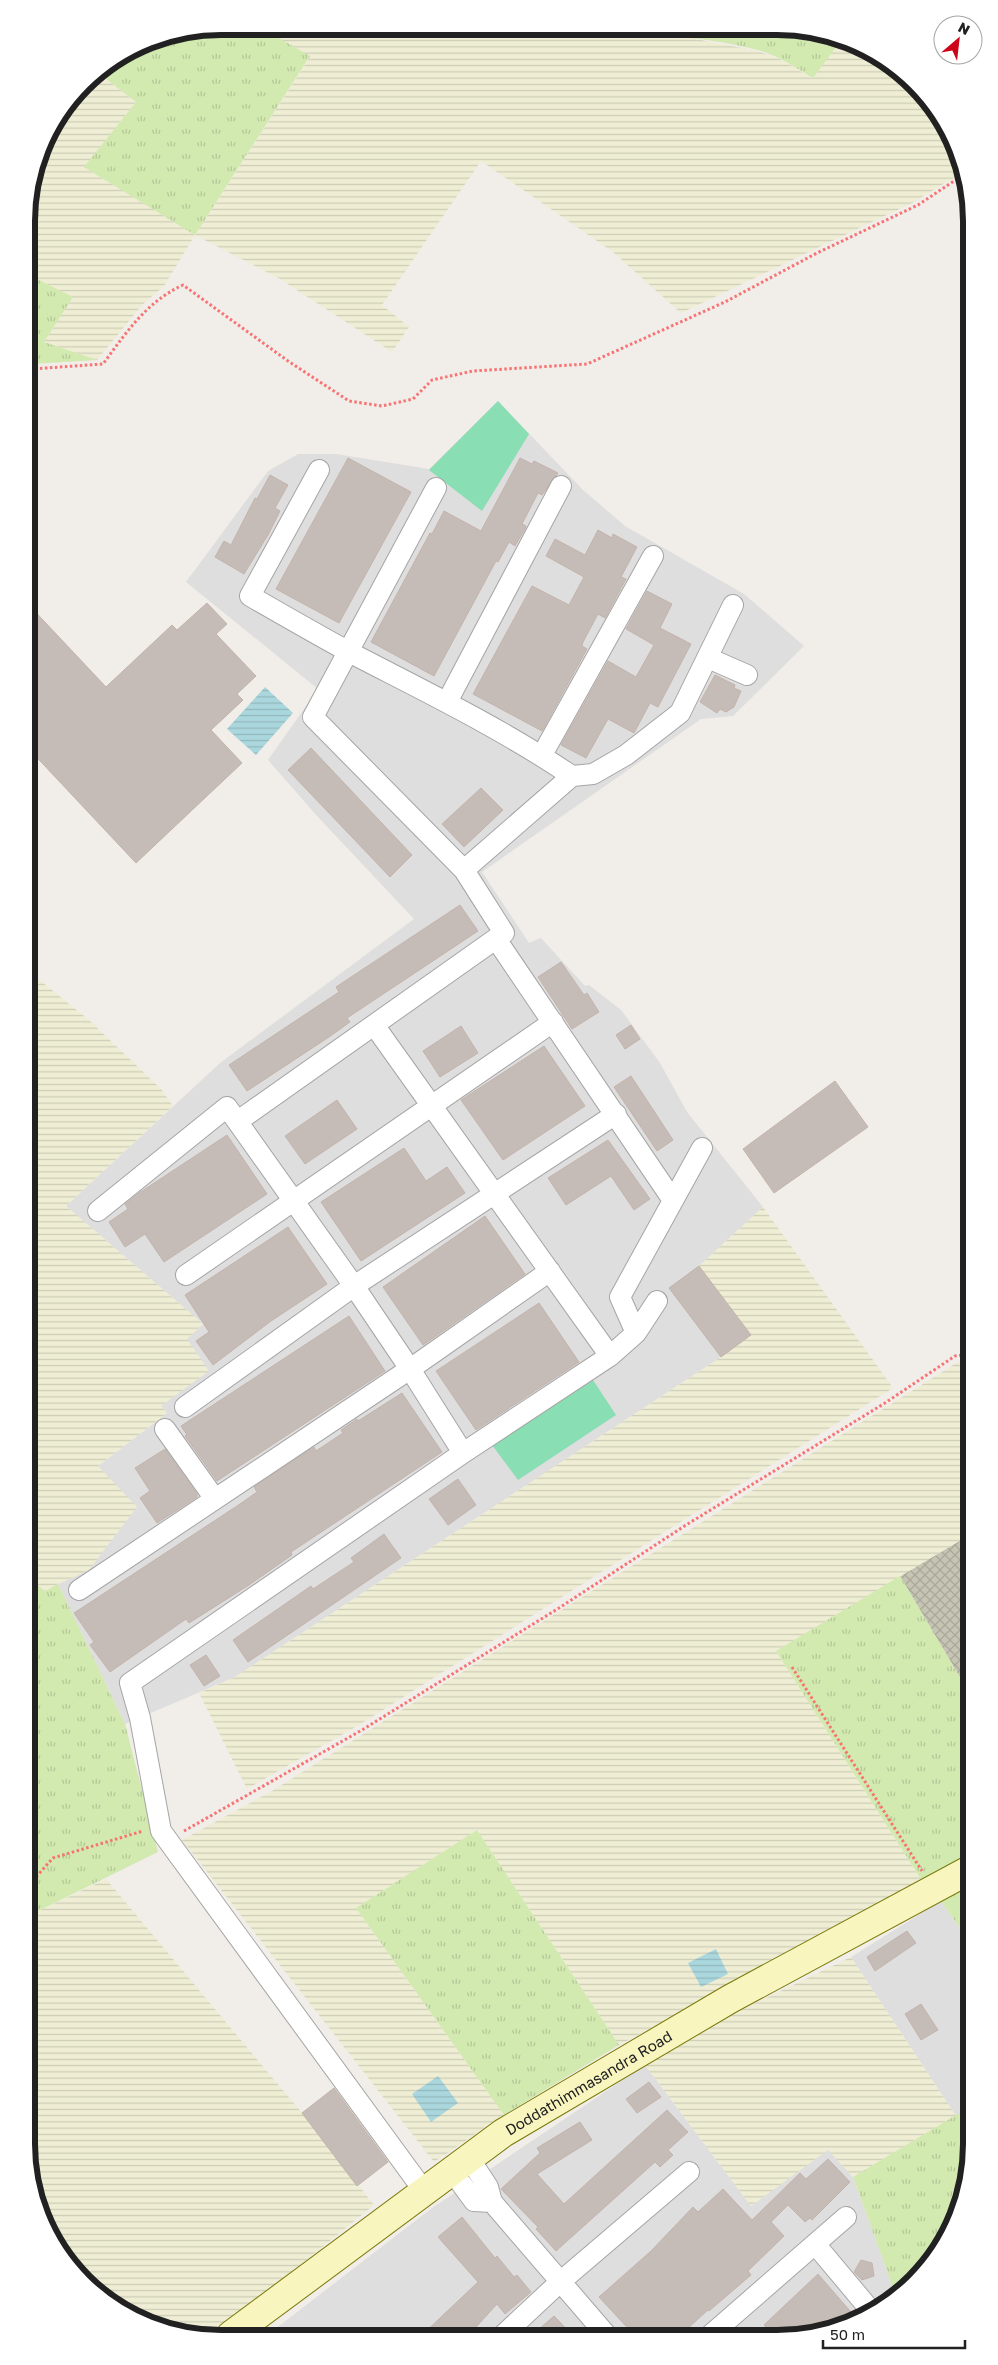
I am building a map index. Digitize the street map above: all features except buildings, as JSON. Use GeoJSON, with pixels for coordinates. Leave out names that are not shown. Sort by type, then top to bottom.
{"type":"FeatureCollection","features":[{"type":"Feature","properties":{"kind":"street"},"geometry":{"type":"LineString","coordinates":[[319,470],[250,596],[348,651],[448,702],[542,756],[572,776]]}},
{"type":"Feature","properties":{"kind":"street"},"geometry":{"type":"LineString","coordinates":[[448,702],[561,486]]}},
{"type":"Feature","properties":{"kind":"street"},"geometry":{"type":"LineString","coordinates":[[238,1120],[504,933],[464,870],[313,717],[436,488]]}},
{"type":"Feature","properties":{"kind":"street"},"geometry":{"type":"LineString","coordinates":[[542,756],[653,556]]}},
{"type":"Feature","properties":{"kind":"street"},"geometry":{"type":"LineString","coordinates":[[464,870],[572,776],[593,774],[626,755],[680,713],[733,605]]}},
{"type":"Feature","properties":{"kind":"street"},"geometry":{"type":"LineString","coordinates":[[708,658],[746,675]]}},
{"type":"Feature","properties":{"kind":"street"},"geometry":{"type":"LineString","coordinates":[[496,939],[672,1199]]}},
{"type":"Feature","properties":{"kind":"street"},"geometry":{"type":"LineString","coordinates":[[186,1275],[552,1022]]}},
{"type":"Feature","properties":{"kind":"street"},"geometry":{"type":"LineString","coordinates":[[374,1025],[610,1356]]}},
{"type":"Feature","properties":{"kind":"street"},"geometry":{"type":"LineString","coordinates":[[98,1211],[227,1107],[354,1286],[410,1369],[463,1453]]}},
{"type":"Feature","properties":{"kind":"street"},"geometry":{"type":"LineString","coordinates":[[185,1407],[354,1286],[616,1114]]}},
{"type":"Feature","properties":{"kind":"street"},"geometry":{"type":"LineString","coordinates":[[636,1332],[620,1297],[672,1199],[702,1148]]}},
{"type":"Feature","properties":{"kind":"street"},"geometry":{"type":"LineString","coordinates":[[79,1590],[410,1369],[550,1271]]}},
{"type":"Feature","properties":{"kind":"street"},"geometry":{"type":"LineString","coordinates":[[424,2191],[164,1833],[140,1718],[130,1683],[463,1453],[610,1356],[636,1332],[657,1301]]}},
{"type":"Feature","properties":{"kind":"street"},"geometry":{"type":"LineString","coordinates":[[165,1429],[215,1499]]}},
{"type":"Feature","properties":{"kind":"street","name":"Doddathimmasandra Road"},"geometry":{"type":"LineString","coordinates":[[237,2330],[503,2134],[730,1999],[963,1873]]}},
{"type":"Feature","properties":{"kind":"street"},"geometry":{"type":"LineString","coordinates":[[461,2165],[474,2201],[492,2202],[602,2330]]}},
{"type":"Feature","properties":{"kind":"street"},"geometry":{"type":"LineString","coordinates":[[509,2330],[560,2282],[689,2172]]}},
{"type":"Feature","properties":{"kind":"street"},"geometry":{"type":"LineString","coordinates":[[716,2330],[846,2217]]}},
{"type":"Feature","properties":{"kind":"street"},"geometry":{"type":"LineString","coordinates":[[815,2244],[867,2306]]}},
{"type":"Feature","properties":{"kind":"path"},"geometry":{"type":"LineString","coordinates":[[35,369],[103,364],[142,312],[169,292],[183,285],[288,361],[349,401],[382,406],[413,399],[432,380],[472,372],[587,364],[725,302],[817,252],[918,205],[958,178]]}},
{"type":"Feature","properties":{"kind":"path"},"geometry":{"type":"LineString","coordinates":[[35,1878],[52,1858],[164,1833],[370,1725],[558,1608],[686,1525],[885,1403],[954,1356],[963,1355]]}},
{"type":"Feature","properties":{"kind":"path"},"geometry":{"type":"LineString","coordinates":[[792,1667],[933,1890]]}},
{"type":"Feature","properties":{"kind":"shaded area"},"geometry":{"type":"Polygon","coordinates":[[[498,401],[582,489],[625,526],[744,594],[804,646],[733,716],[701,719],[482,872],[529,943],[541,938],[585,986],[589,985],[621,1010],[660,1063],[687,1112],[763,1207],[699,1266],[751,1335],[721,1357],[235,1677],[125,1724],[58,1584],[89,1570],[97,1467],[167,1413],[161,1406],[186,1339],[203,1324],[66,1206],[220,1063],[414,919],[318,817],[268,760],[318,689],[186,582],[268,471],[298,454],[336,454],[429,469],[498,401]]]}},
{"type":"Feature","properties":{"kind":"shaded area"},"geometry":{"type":"Polygon","coordinates":[[[963,1539],[963,1682],[900,1576],[963,1539]]]}},
{"type":"Feature","properties":{"kind":"shaded area"},"geometry":{"type":"Polygon","coordinates":[[[941,1901],[963,1933],[963,2111],[956,2116],[851,1957],[941,1901]]]}},
{"type":"Feature","properties":{"kind":"shaded area"},"geometry":{"type":"Polygon","coordinates":[[[645,2065],[751,2206],[828,2149],[853,2177],[894,2289],[881,2299],[848,2316],[825,2324],[790,2330],[274,2330],[432,2208],[645,2065]]]}},
{"type":"Feature","properties":{"kind":"green space"},"geometry":{"type":"Polygon","coordinates":[[[208,35],[274,35],[310,56],[195,235],[84,167],[136,102],[103,77],[117,66],[139,54],[173,41],[208,35]]]}},
{"type":"Feature","properties":{"kind":"green space"},"geometry":{"type":"Polygon","coordinates":[[[273,35],[647,35],[685,37],[758,51],[782,60],[812,78],[837,45],[881,66],[909,89],[932,117],[949,150],[957,175],[912,203],[681,313],[613,252],[481,161],[382,305],[409,327],[392,352],[280,279],[195,235],[310,57],[273,35]]]}},
{"type":"Feature","properties":{"kind":"green space"},"geometry":{"type":"Polygon","coordinates":[[[645,35],[790,35],[837,45],[813,78],[786,62],[758,50],[711,41],[645,35]]]}},
{"type":"Feature","properties":{"kind":"green space"},"geometry":{"type":"Polygon","coordinates":[[[103,77],[136,102],[85,167],[195,235],[164,286],[142,305],[97,360],[44,342],[72,297],[35,278],[35,208],[41,173],[54,139],[73,108],[89,89],[103,77]]]}},
{"type":"Feature","properties":{"kind":"green space"},"geometry":{"type":"Polygon","coordinates":[[[35,278],[73,297],[44,342],[97,360],[35,364],[35,278]]]}},
{"type":"Feature","properties":{"kind":"green space"},"geometry":{"type":"Polygon","coordinates":[[[498,401],[529,434],[482,511],[429,470],[498,401]]]}},
{"type":"Feature","properties":{"kind":"green space"},"geometry":{"type":"Polygon","coordinates":[[[35,976],[89,1020],[161,1089],[173,1106],[66,1206],[203,1324],[187,1339],[209,1371],[161,1406],[167,1413],[98,1466],[137,1507],[89,1570],[35,1595],[35,976]]]}},
{"type":"Feature","properties":{"kind":"green space"},"geometry":{"type":"Polygon","coordinates":[[[763,1207],[893,1388],[359,1725],[247,1789],[199,1693],[235,1677],[721,1357],[750,1335],[699,1266],[763,1207]]]}},
{"type":"Feature","properties":{"kind":"green space"},"geometry":{"type":"Polygon","coordinates":[[[963,1361],[963,1539],[776,1651],[924,1884],[619,2045],[477,1830],[356,1908],[504,2115],[434,2162],[182,1840],[272,1791],[958,1362],[963,1361]]]}},
{"type":"Feature","properties":{"kind":"green space"},"geometry":{"type":"Polygon","coordinates":[[[593,1380],[616,1415],[518,1480],[492,1445],[593,1380]]]}},
{"type":"Feature","properties":{"kind":"green space"},"geometry":{"type":"Polygon","coordinates":[[[900,1576],[963,1682],[963,1865],[924,1884],[776,1651],[900,1576]]]}},
{"type":"Feature","properties":{"kind":"green space"},"geometry":{"type":"Polygon","coordinates":[[[36,1584],[45,1591],[58,1584],[125,1724],[158,1852],[35,1913],[36,1584]]]}},
{"type":"Feature","properties":{"kind":"green space"},"geometry":{"type":"Polygon","coordinates":[[[477,1830],[619,2045],[504,2115],[356,1908],[477,1830]]]}},
{"type":"Feature","properties":{"kind":"green space"},"geometry":{"type":"Polygon","coordinates":[[[106,1879],[302,2113],[374,2205],[220,2330],[208,2330],[173,2324],[150,2316],[117,2299],[81,2267],[66,2248],[49,2215],[41,2192],[35,2157],[35,1913],[106,1879]]]}},
{"type":"Feature","properties":{"kind":"green space"},"geometry":{"type":"Polygon","coordinates":[[[963,1890],[963,1933],[941,1901],[963,1890]]]}},
{"type":"Feature","properties":{"kind":"green space"},"geometry":{"type":"Polygon","coordinates":[[[851,1957],[956,2116],[853,2177],[828,2150],[751,2206],[645,2065],[737,2012],[851,1957]]]}},
{"type":"Feature","properties":{"kind":"green space"},"geometry":{"type":"Polygon","coordinates":[[[963,2111],[963,2157],[957,2192],[949,2215],[932,2248],[909,2276],[894,2289],[853,2177],[963,2111]]]}},
{"type":"Feature","properties":{"kind":"water"},"geometry":{"type":"Polygon","coordinates":[[[265,687],[293,713],[256,755],[227,729],[265,687]]]}},
{"type":"Feature","properties":{"kind":"water"},"geometry":{"type":"Polygon","coordinates":[[[716,1949],[728,1974],[701,1987],[688,1963],[716,1949]]]}},
{"type":"Feature","properties":{"kind":"water"},"geometry":{"type":"Polygon","coordinates":[[[438,2076],[458,2103],[431,2122],[412,2094],[438,2076]]]}}]}
